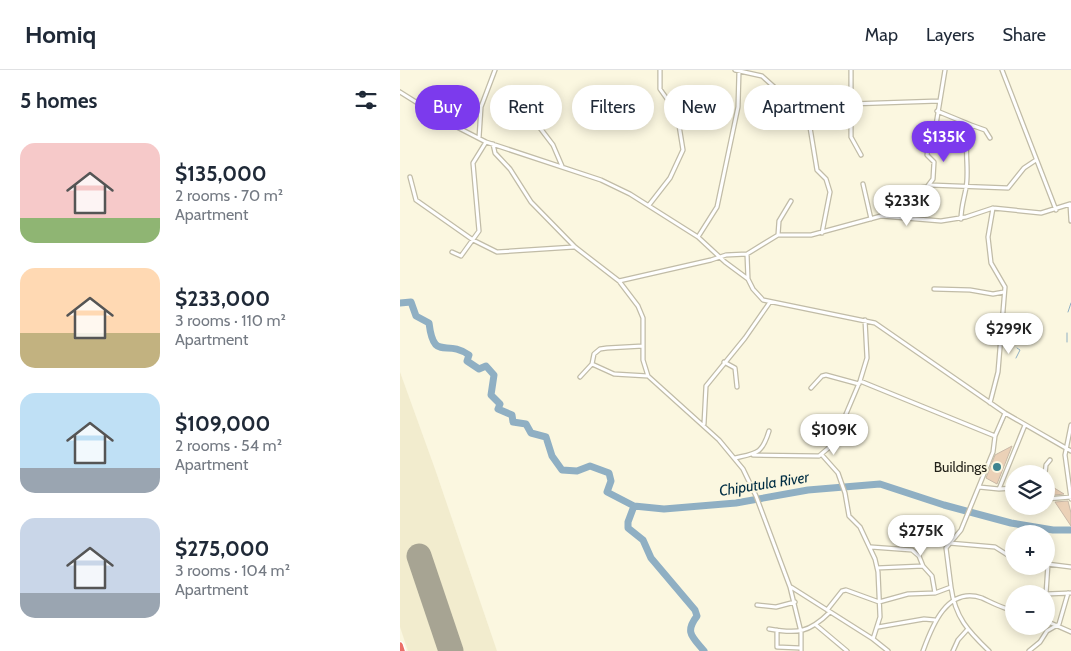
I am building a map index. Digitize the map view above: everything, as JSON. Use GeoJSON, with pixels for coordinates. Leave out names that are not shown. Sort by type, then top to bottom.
{"type":"FeatureCollection","features":[{"type":"Feature","properties":{"kind":"highway"},"geometry":{"type":"LineString","coordinates":[[400,645],[402,651]]}},
{"type":"Feature","properties":{"kind":"street"},"geometry":{"type":"LineString","coordinates":[[479,138],[481,107],[495,70]]}},
{"type":"Feature","properties":{"kind":"street"},"geometry":{"type":"LineString","coordinates":[[650,205],[670,178],[683,150],[676,113],[660,89],[660,70]]}},
{"type":"Feature","properties":{"kind":"street"},"geometry":{"type":"LineString","coordinates":[[698,237],[717,207],[738,107],[738,70],[765,78],[772,85]]}},
{"type":"Feature","properties":{"kind":"street"},"geometry":{"type":"LineString","coordinates":[[850,70],[850,85]]}},
{"type":"Feature","properties":{"kind":"street"},"geometry":{"type":"LineString","coordinates":[[930,185],[934,174],[934,162],[927,155],[929,140],[934,132],[945,70]]}},
{"type":"Feature","properties":{"kind":"street"},"geometry":{"type":"LineString","coordinates":[[1004,71],[1056,210]]}},
{"type":"Feature","properties":{"kind":"street"},"geometry":{"type":"LineString","coordinates":[[400,92],[486,142],[613,185],[650,205],[698,237],[719,258],[748,279],[757,295],[770,302],[865,320],[882,327],[1005,413],[1071,451]]}},
{"type":"Feature","properties":{"kind":"street"},"geometry":{"type":"LineString","coordinates":[[863,102],[939,101]]}},
{"type":"Feature","properties":{"kind":"street"},"geometry":{"type":"LineString","coordinates":[[938,111],[985,130],[990,138]]}},
{"type":"Feature","properties":{"kind":"street"},"geometry":{"type":"LineString","coordinates":[[961,219],[966,188],[966,142],[971,125]]}},
{"type":"Feature","properties":{"kind":"street"},"geometry":{"type":"LineString","coordinates":[[542,130],[553,145],[562,167]]}},
{"type":"Feature","properties":{"kind":"street"},"geometry":{"type":"LineString","coordinates":[[810,130],[817,170],[826,178],[830,192],[822,233]]}},
{"type":"Feature","properties":{"kind":"street"},"geometry":{"type":"LineString","coordinates":[[851,130],[851,137],[861,154]]}},
{"type":"Feature","properties":{"kind":"street"},"geometry":{"type":"LineString","coordinates":[[452,252],[461,256],[480,228],[473,163],[486,142]]}},
{"type":"Feature","properties":{"kind":"street"},"geometry":{"type":"LineString","coordinates":[[493,144],[495,153],[510,169],[531,202],[575,247],[618,281],[641,312],[643,360],[648,376],[704,425],[735,458],[751,484],[795,602],[801,632],[801,650],[777,647],[777,630]]}},
{"type":"Feature","properties":{"kind":"street"},"geometry":{"type":"LineString","coordinates":[[618,281],[719,258],[748,254],[778,236],[822,233],[881,216],[903,202],[911,189],[923,189],[930,185],[966,188],[1008,188],[1024,168],[1036,160]]}},
{"type":"Feature","properties":{"kind":"street"},"geometry":{"type":"LineString","coordinates":[[410,177],[416,200],[489,249],[504,253],[575,247]]}},
{"type":"Feature","properties":{"kind":"street"},"geometry":{"type":"LineString","coordinates":[[863,184],[871,219]]}},
{"type":"Feature","properties":{"kind":"street"},"geometry":{"type":"LineString","coordinates":[[778,236],[779,221],[791,201]]}},
{"type":"Feature","properties":{"kind":"street"},"geometry":{"type":"LineString","coordinates":[[881,216],[924,221],[961,219],[993,208],[1041,213],[1071,204],[1071,221]]}},
{"type":"Feature","properties":{"kind":"street"},"geometry":{"type":"LineString","coordinates":[[990,403],[998,372],[1004,292],[1004,283],[992,269],[990,255],[988,237],[993,208]]}},
{"type":"Feature","properties":{"kind":"street"},"geometry":{"type":"LineString","coordinates":[[748,254],[748,279]]}},
{"type":"Feature","properties":{"kind":"street"},"geometry":{"type":"LineString","coordinates":[[934,289],[970,290],[993,294],[1004,292]]}},
{"type":"Feature","properties":{"kind":"street"},"geometry":{"type":"LineString","coordinates":[[704,425],[706,386],[745,338],[770,302]]}},
{"type":"Feature","properties":{"kind":"street"},"geometry":{"type":"LineString","coordinates":[[735,458],[753,455],[790,457],[822,454],[838,440],[845,430],[846,414],[866,358],[865,320]]}},
{"type":"Feature","properties":{"kind":"street"},"geometry":{"type":"LineString","coordinates":[[580,377],[592,364],[594,354],[600,349],[643,346]]}},
{"type":"Feature","properties":{"kind":"street"},"geometry":{"type":"LineString","coordinates":[[724,362],[734,368],[737,387]]}},
{"type":"Feature","properties":{"kind":"street"},"geometry":{"type":"LineString","coordinates":[[592,364],[614,374],[648,376]]}},
{"type":"Feature","properties":{"kind":"street"},"geometry":{"type":"LineString","coordinates":[[811,388],[822,376],[826,375],[859,382],[995,436]]}},
{"type":"Feature","properties":{"kind":"street"},"geometry":{"type":"LineString","coordinates":[[989,651],[967,630],[953,601],[946,548],[948,543],[961,530],[993,452],[995,436],[1005,413]]}},
{"type":"Feature","properties":{"kind":"street"},"geometry":{"type":"LineString","coordinates":[[999,489],[1025,425]]}},
{"type":"Feature","properties":{"kind":"street"},"geometry":{"type":"LineString","coordinates":[[1055,499],[1071,498],[1066,448],[1071,425]]}},
{"type":"Feature","properties":{"kind":"street"},"geometry":{"type":"LineString","coordinates":[[753,455],[764,447],[769,431]]}},
{"type":"Feature","properties":{"kind":"street"},"geometry":{"type":"LineString","coordinates":[[822,454],[838,473],[845,493],[849,516],[860,527],[871,547],[877,568],[878,627],[873,639]]}},
{"type":"Feature","properties":{"kind":"street"},"geometry":{"type":"LineString","coordinates":[[1046,465],[1050,460]]}},
{"type":"Feature","properties":{"kind":"street"},"geometry":{"type":"LineString","coordinates":[[979,487],[1005,489]]}},
{"type":"Feature","properties":{"kind":"street"},"geometry":{"type":"LineString","coordinates":[[948,543],[995,547],[1005,553]]}},
{"type":"Feature","properties":{"kind":"street"},"geometry":{"type":"LineString","coordinates":[[871,547],[912,550],[919,556],[923,566],[932,576],[935,593]]}},
{"type":"Feature","properties":{"kind":"street"},"geometry":{"type":"LineString","coordinates":[[1055,565],[1071,567]]}},
{"type":"Feature","properties":{"kind":"street"},"geometry":{"type":"LineString","coordinates":[[877,568],[923,566]]}},
{"type":"Feature","properties":{"kind":"street"},"geometry":{"type":"LineString","coordinates":[[1029,651],[1040,642],[1047,631],[1057,626],[1060,622],[1070,593],[1046,594],[1047,575]]}},
{"type":"Feature","properties":{"kind":"street"},"geometry":{"type":"LineString","coordinates":[[769,629],[801,632],[816,625],[829,611],[842,591],[846,590],[879,602],[908,594],[935,593],[950,586]]}},
{"type":"Feature","properties":{"kind":"street"},"geometry":{"type":"LineString","coordinates":[[790,587],[873,639],[888,651]]}},
{"type":"Feature","properties":{"kind":"street"},"geometry":{"type":"LineString","coordinates":[[923,651],[935,620],[953,601],[978,597],[1005,608]]}},
{"type":"Feature","properties":{"kind":"street"},"geometry":{"type":"LineString","coordinates":[[757,605],[776,608],[795,602]]}},
{"type":"Feature","properties":{"kind":"street"},"geometry":{"type":"LineString","coordinates":[[878,627],[935,620]]}},
{"type":"Feature","properties":{"kind":"street"},"geometry":{"type":"LineString","coordinates":[[816,625],[848,651]]}},
{"type":"Feature","properties":{"kind":"street"},"geometry":{"type":"LineString","coordinates":[[1057,626],[1071,632]]}},
{"type":"Feature","properties":{"kind":"street"},"geometry":{"type":"LineString","coordinates":[[954,651],[958,640],[967,630]]}},
{"type":"Feature","properties":{"kind":"shaded area"},"geometry":{"type":"Polygon","coordinates":[[[400,372],[497,651],[408,651],[400,627],[400,372]]]}},
{"type":"Feature","properties":{"kind":"building","name":"Buildings"},"geometry":{"type":"Polygon","coordinates":[[[1012,446],[997,484],[986,478],[995,455],[1012,446]]]}},
{"type":"Feature","properties":{"kind":"building"},"geometry":{"type":"Polygon","coordinates":[[[1055,488],[1064,494],[1055,495],[1055,488]]]}},
{"type":"Feature","properties":{"kind":"building"},"geometry":{"type":"Polygon","coordinates":[[[1068,501],[1071,513],[1071,526],[1055,502],[1068,501]]]}},
{"type":"Feature","properties":{"kind":"waterway"},"geometry":{"type":"LineString","coordinates":[[400,303],[411,302],[416,316],[429,323],[431,335],[438,346],[461,350],[469,355],[467,361],[479,369],[486,366],[494,375],[491,395],[500,404],[498,409],[512,415],[513,422],[526,424],[531,433],[546,437],[552,456],[562,470],[577,471],[590,466],[609,473],[611,481],[607,492],[634,506],[628,522],[628,528],[643,540],[651,558],[695,610],[697,616],[691,631],[704,651]]}},
{"type":"Feature","properties":{"kind":"waterway"},"geometry":{"type":"LineString","coordinates":[[1068,312],[1071,303]]}},
{"type":"Feature","properties":{"kind":"waterway"},"geometry":{"type":"LineString","coordinates":[[1067,333],[1067,342]]}},
{"type":"Feature","properties":{"kind":"waterway"},"geometry":{"type":"LineString","coordinates":[[1016,358],[1020,350],[1017,348]]}},
{"type":"Feature","properties":{"kind":"waterway"},"geometry":{"type":"LineString","coordinates":[[996,438],[1005,418]]}},
{"type":"Feature","properties":{"kind":"waterway","name":"Chiputula River"},"geometry":{"type":"LineString","coordinates":[[634,506],[664,509],[736,503],[808,490],[880,484],[944,505],[1011,523],[1053,530],[1071,530]]}},
{"type":"Feature","properties":{"kind":"runway"},"geometry":{"type":"LineString","coordinates":[[419,556],[451,651]]}},
{"type":"Feature","properties":{"kind":"place","name":"Buildings"},"geometry":{"type":"Point","coordinates":[997,467]}}]}
